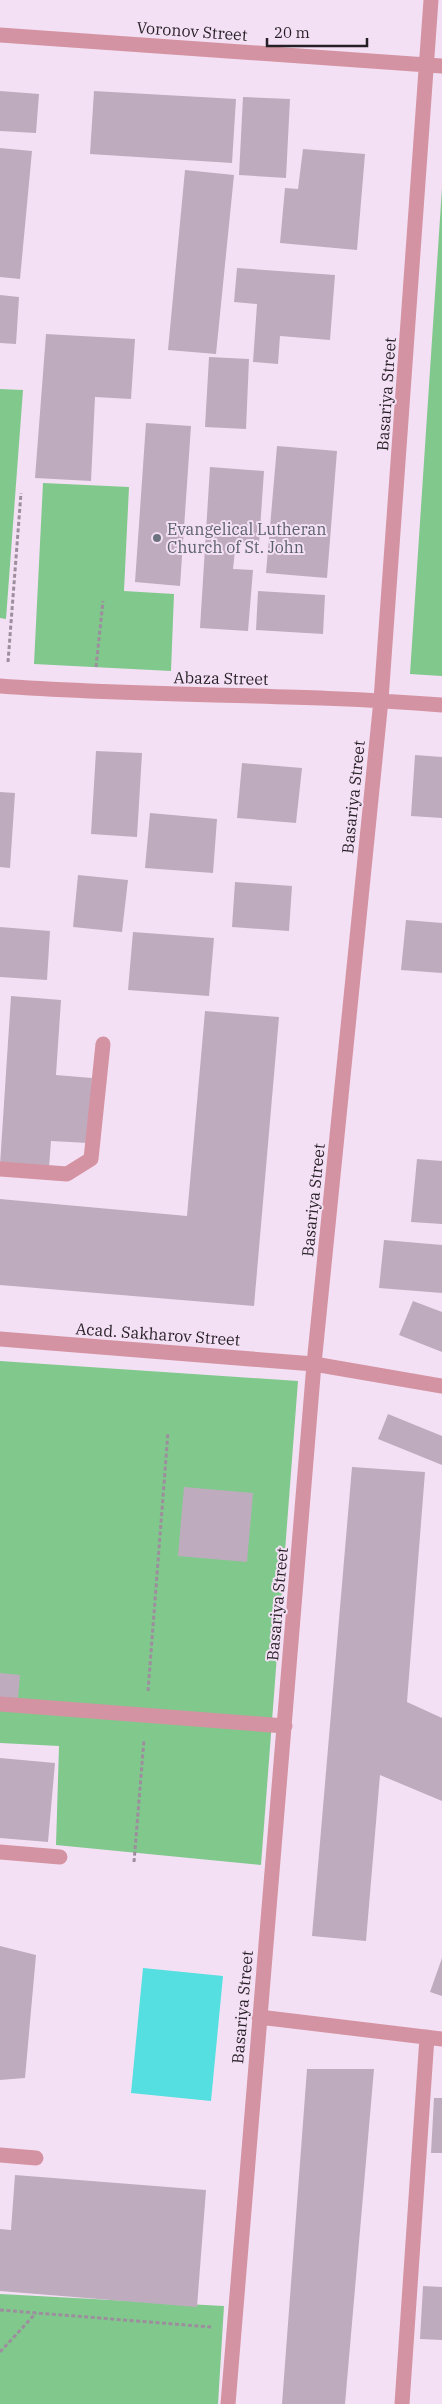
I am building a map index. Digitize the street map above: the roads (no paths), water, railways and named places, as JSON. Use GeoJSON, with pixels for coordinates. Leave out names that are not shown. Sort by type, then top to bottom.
{"type":"FeatureCollection","features":[{"type":"Feature","properties":{"kind":"street","name":"Basariya Street"},"geometry":{"type":"LineString","coordinates":[[228,2404],[314,1364],[381,700],[435,65],[431,0]]}},
{"type":"Feature","properties":{"kind":"street","name":"Voronov Street"},"geometry":{"type":"LineString","coordinates":[[0,35],[435,65]]}},
{"type":"Feature","properties":{"kind":"street","name":"Abaza Street"},"geometry":{"type":"LineString","coordinates":[[3,687],[94,693],[381,700],[442,705]]}},
{"type":"Feature","properties":{"kind":"street"},"geometry":{"type":"LineString","coordinates":[[0,1169],[67,1174],[91,1159],[103,1044]]}},
{"type":"Feature","properties":{"kind":"street","name":"Acad. Sakharov Street"},"geometry":{"type":"LineString","coordinates":[[0,1339],[314,1364],[442,1386]]}},
{"type":"Feature","properties":{"kind":"street"},"geometry":{"type":"LineString","coordinates":[[0,1704],[285,1726]]}},
{"type":"Feature","properties":{"kind":"street"},"geometry":{"type":"LineString","coordinates":[[0,1852],[60,1857]]}},
{"type":"Feature","properties":{"kind":"street"},"geometry":{"type":"LineString","coordinates":[[259,2017],[442,2039]]}},
{"type":"Feature","properties":{"kind":"street"},"geometry":{"type":"LineString","coordinates":[[402,2404],[426,2038]]}},
{"type":"Feature","properties":{"kind":"street"},"geometry":{"type":"LineString","coordinates":[[0,2155],[36,2158]]}},
{"type":"Feature","properties":{"kind":"water"},"geometry":{"type":"Polygon","coordinates":[[[143,1968],[223,1976],[211,2101],[131,2093],[143,1968]]]}},
{"type":"Feature","properties":{"kind":"place","name":"Evangelical Lutheran Church of St. John"},"geometry":{"type":"Point","coordinates":[157,538]}}]}
